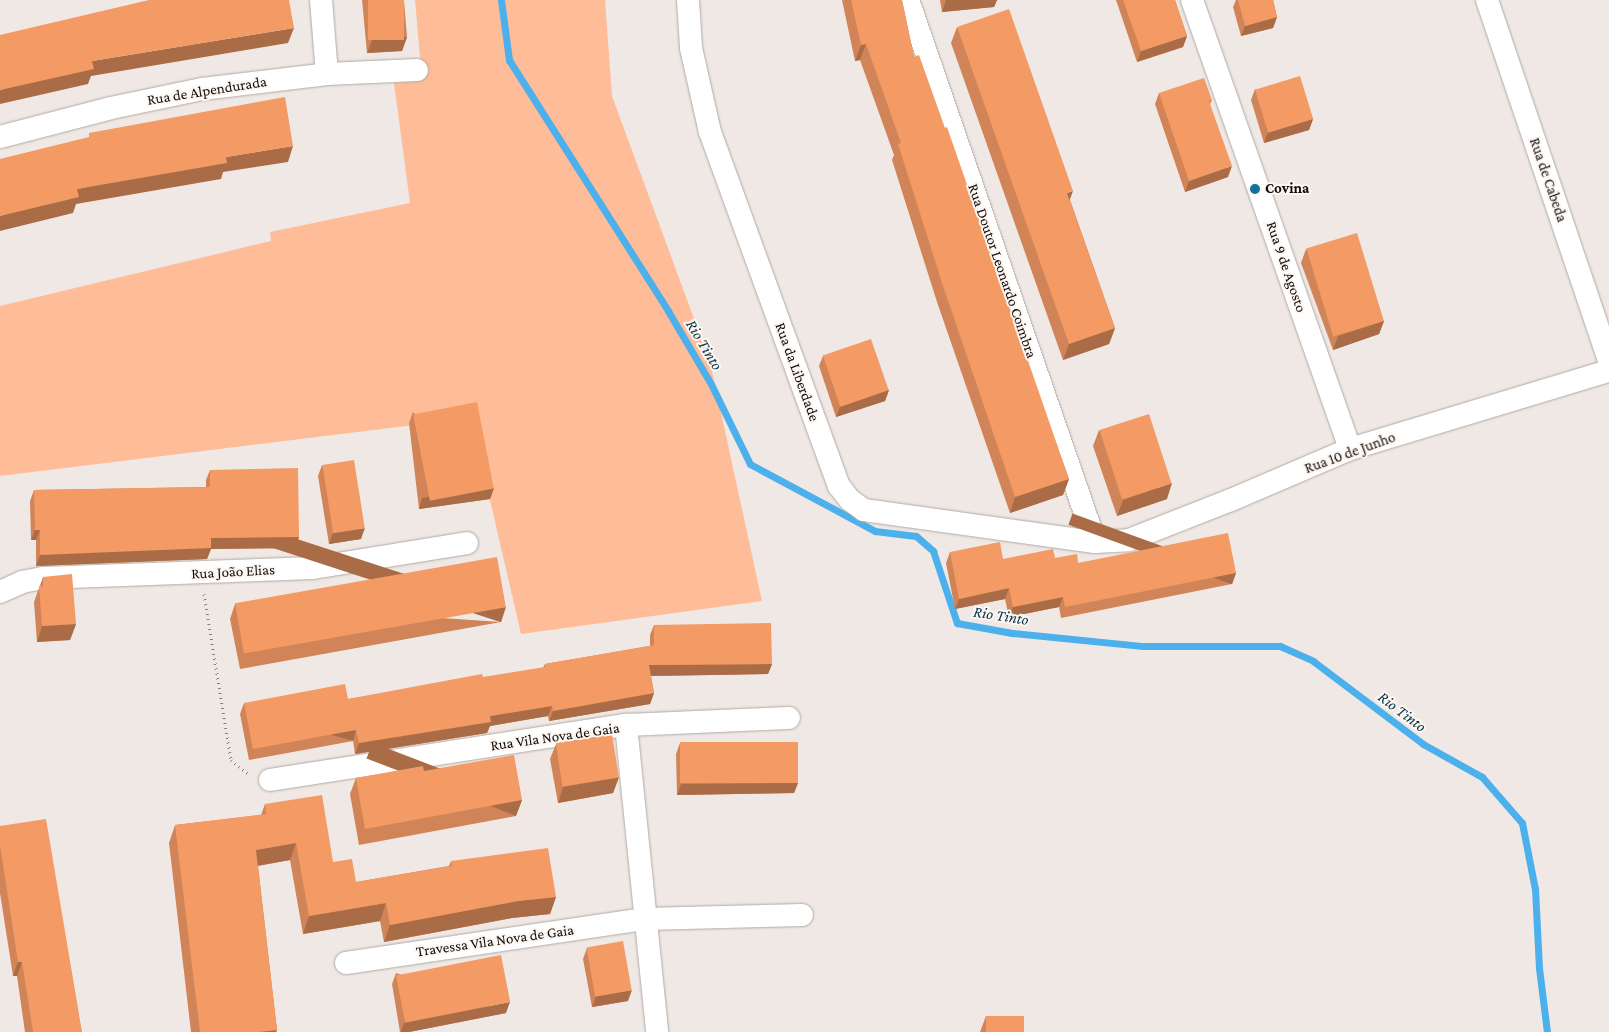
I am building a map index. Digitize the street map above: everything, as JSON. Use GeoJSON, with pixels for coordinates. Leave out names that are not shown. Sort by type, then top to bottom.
{"type":"FeatureCollection","features":[{"type":"Feature","properties":{"kind":"street"},"geometry":{"type":"LineString","coordinates":[[321,0],[327,74]]}},
{"type":"Feature","properties":{"kind":"street","name":"Rua da Liberdade"},"geometry":{"type":"LineString","coordinates":[[688,0],[691,48],[710,132],[839,486],[864,510],[1095,542]]}},
{"type":"Feature","properties":{"kind":"street","name":"Rua Doutor Leonardo Coimbra"},"geometry":{"type":"LineString","coordinates":[[908,0],[1095,542]]}},
{"type":"Feature","properties":{"kind":"street","name":"Rua 9 de Agosto"},"geometry":{"type":"LineString","coordinates":[[1192,0],[1350,449]]}},
{"type":"Feature","properties":{"kind":"street","name":"Rua de Cabeda"},"geometry":{"type":"LineString","coordinates":[[1487,0],[1609,360]]}},
{"type":"Feature","properties":{"kind":"street","name":"Rua de Alpendurada"},"geometry":{"type":"LineString","coordinates":[[0,137],[111,108],[193,91],[327,74],[417,70]]}},
{"type":"Feature","properties":{"kind":"street","name":"Rua 10 de Junho"},"geometry":{"type":"LineString","coordinates":[[1095,542],[1129,540],[1231,500],[1350,449],[1609,371]]}},
{"type":"Feature","properties":{"kind":"street","name":"Rua João Elias"},"geometry":{"type":"LineString","coordinates":[[0,592],[22,582],[43,578],[204,574],[313,568],[467,543]]}},
{"type":"Feature","properties":{"kind":"street"},"geometry":{"type":"LineString","coordinates":[[626,725],[789,718]]}},
{"type":"Feature","properties":{"kind":"street","name":"Rua Vila Nova de Gaia"},"geometry":{"type":"LineString","coordinates":[[270,780],[626,725],[644,919],[657,1032]]}},
{"type":"Feature","properties":{"kind":"street","name":"Travessa Vila Nova de Gaia"},"geometry":{"type":"LineString","coordinates":[[346,963],[644,919],[802,915]]}},
{"type":"Feature","properties":{"kind":"path"},"geometry":{"type":"LineString","coordinates":[[204,574],[204,604],[232,760],[249,774],[270,780]]}},
{"type":"Feature","properties":{"kind":"shaded area"},"geometry":{"type":"Polygon","coordinates":[[[415,0],[605,0],[612,96],[710,362],[762,601],[521,634],[471,418],[0,476],[0,306],[271,241],[270,232],[410,203],[394,83],[422,80],[415,0]]]}},
{"type":"Feature","properties":{"kind":"building"},"geometry":{"type":"Polygon","coordinates":[[[149,0],[289,0],[294,28],[92,61],[94,69],[0,90],[0,35],[149,0]]]}},
{"type":"Feature","properties":{"kind":"building"},"geometry":{"type":"Polygon","coordinates":[[[368,0],[404,0],[404,40],[368,40],[368,0]]]}},
{"type":"Feature","properties":{"kind":"building"},"geometry":{"type":"Polygon","coordinates":[[[851,0],[902,0],[914,57],[919,55],[945,128],[947,127],[1069,479],[1015,497],[943,286],[898,144],[901,143],[866,44],[861,45],[851,0]]]}},
{"type":"Feature","properties":{"kind":"building"},"geometry":{"type":"Polygon","coordinates":[[[1123,0],[1175,0],[1187,36],[1141,51],[1123,0]]]}},
{"type":"Feature","properties":{"kind":"building"},"geometry":{"type":"Polygon","coordinates":[[[1238,0],[1273,0],[1277,17],[1245,26],[1238,0]]]}},
{"type":"Feature","properties":{"kind":"building"},"geometry":{"type":"Polygon","coordinates":[[[1009,9],[1073,191],[1067,193],[1115,328],[1069,344],[957,27],[1009,9]]]}},
{"type":"Feature","properties":{"kind":"building"},"geometry":{"type":"Polygon","coordinates":[[[1300,76],[1313,119],[1268,133],[1255,90],[1300,76]]]}},
{"type":"Feature","properties":{"kind":"building"},"geometry":{"type":"Polygon","coordinates":[[[1204,78],[1212,100],[1209,101],[1232,166],[1189,181],[1159,93],[1204,78]]]}},
{"type":"Feature","properties":{"kind":"building"},"geometry":{"type":"Polygon","coordinates":[[[285,97],[293,146],[226,157],[227,163],[77,189],[79,197],[0,216],[0,159],[89,137],[89,133],[285,97]]]}},
{"type":"Feature","properties":{"kind":"building"},"geometry":{"type":"Polygon","coordinates":[[[1357,233],[1384,321],[1333,336],[1306,248],[1357,233]]]}},
{"type":"Feature","properties":{"kind":"building"},"geometry":{"type":"Polygon","coordinates":[[[871,339],[889,390],[840,407],[823,356],[871,339]]]}},
{"type":"Feature","properties":{"kind":"building"},"geometry":{"type":"Polygon","coordinates":[[[477,402],[494,488],[430,501],[413,414],[477,402]]]}},
{"type":"Feature","properties":{"kind":"building"},"geometry":{"type":"Polygon","coordinates":[[[1149,414],[1172,483],[1122,499],[1100,430],[1149,414]]]}},
{"type":"Feature","properties":{"kind":"building"},"geometry":{"type":"Polygon","coordinates":[[[354,460],[365,528],[333,533],[322,465],[354,460]]]}},
{"type":"Feature","properties":{"kind":"building"},"geometry":{"type":"Polygon","coordinates":[[[298,468],[299,537],[211,538],[211,548],[40,555],[40,530],[35,530],[34,490],[210,487],[210,470],[298,468]]]}},
{"type":"Feature","properties":{"kind":"building"},"geometry":{"type":"Polygon","coordinates":[[[1228,533],[1236,573],[1065,607],[1063,597],[1013,607],[1009,588],[959,599],[950,552],[1000,542],[1003,559],[1053,549],[1055,558],[1077,554],[1078,563],[1228,533]]]}},
{"type":"Feature","properties":{"kind":"building"},"geometry":{"type":"Polygon","coordinates":[[[497,557],[506,607],[244,653],[235,603],[497,557]]]}},
{"type":"Feature","properties":{"kind":"building"},"geometry":{"type":"Polygon","coordinates":[[[72,574],[76,624],[42,626],[39,586],[43,586],[43,577],[72,574]]]}},
{"type":"Feature","properties":{"kind":"building"},"geometry":{"type":"Polygon","coordinates":[[[771,623],[772,664],[649,665],[654,693],[553,711],[552,706],[490,716],[491,722],[359,743],[356,730],[253,749],[244,703],[345,684],[348,699],[482,674],[483,677],[545,667],[545,664],[654,645],[654,625],[771,623]]]}},
{"type":"Feature","properties":{"kind":"building"},"geometry":{"type":"Polygon","coordinates":[[[612,734],[619,777],[563,786],[556,743],[612,734]]]}},
{"type":"Feature","properties":{"kind":"building"},"geometry":{"type":"Polygon","coordinates":[[[680,742],[798,742],[798,783],[680,783],[680,742]]]}},
{"type":"Feature","properties":{"kind":"building"},"geometry":{"type":"Polygon","coordinates":[[[514,755],[522,800],[365,829],[356,778],[423,766],[424,771],[514,755]]]}},
{"type":"Feature","properties":{"kind":"building"},"geometry":{"type":"Polygon","coordinates":[[[322,795],[333,862],[352,859],[356,882],[452,866],[451,861],[548,848],[556,897],[518,901],[390,925],[386,903],[309,916],[296,843],[256,850],[277,1030],[258,1032],[200,1032],[175,825],[266,814],[265,804],[322,795]]]}},
{"type":"Feature","properties":{"kind":"building"},"geometry":{"type":"Polygon","coordinates":[[[46,819],[82,1032],[33,1032],[22,962],[18,962],[0,845],[0,826],[46,819]]]}},
{"type":"Feature","properties":{"kind":"building"},"geometry":{"type":"Polygon","coordinates":[[[623,941],[632,990],[595,997],[587,947],[623,941]]]}},
{"type":"Feature","properties":{"kind":"building"},"geometry":{"type":"Polygon","coordinates":[[[501,955],[510,1002],[405,1023],[396,975],[501,955]]]}},
{"type":"Feature","properties":{"kind":"building"},"geometry":{"type":"Polygon","coordinates":[[[986,1016],[1024,1016],[1024,1032],[986,1032],[986,1016]]]}},
{"type":"Feature","properties":{"kind":"waterway","name":"Rio Tinto"},"geometry":{"type":"LineString","coordinates":[[501,0],[509,60],[668,311],[711,384],[750,464],[875,531],[916,536],[933,551],[957,623],[1012,633],[1143,646],[1280,646],[1313,661],[1423,744],[1482,777],[1522,823],[1535,889],[1539,968],[1547,1032]]}},
{"type":"Feature","properties":{"kind":"place","name":"Covina"},"geometry":{"type":"Point","coordinates":[1255,189]}}]}
